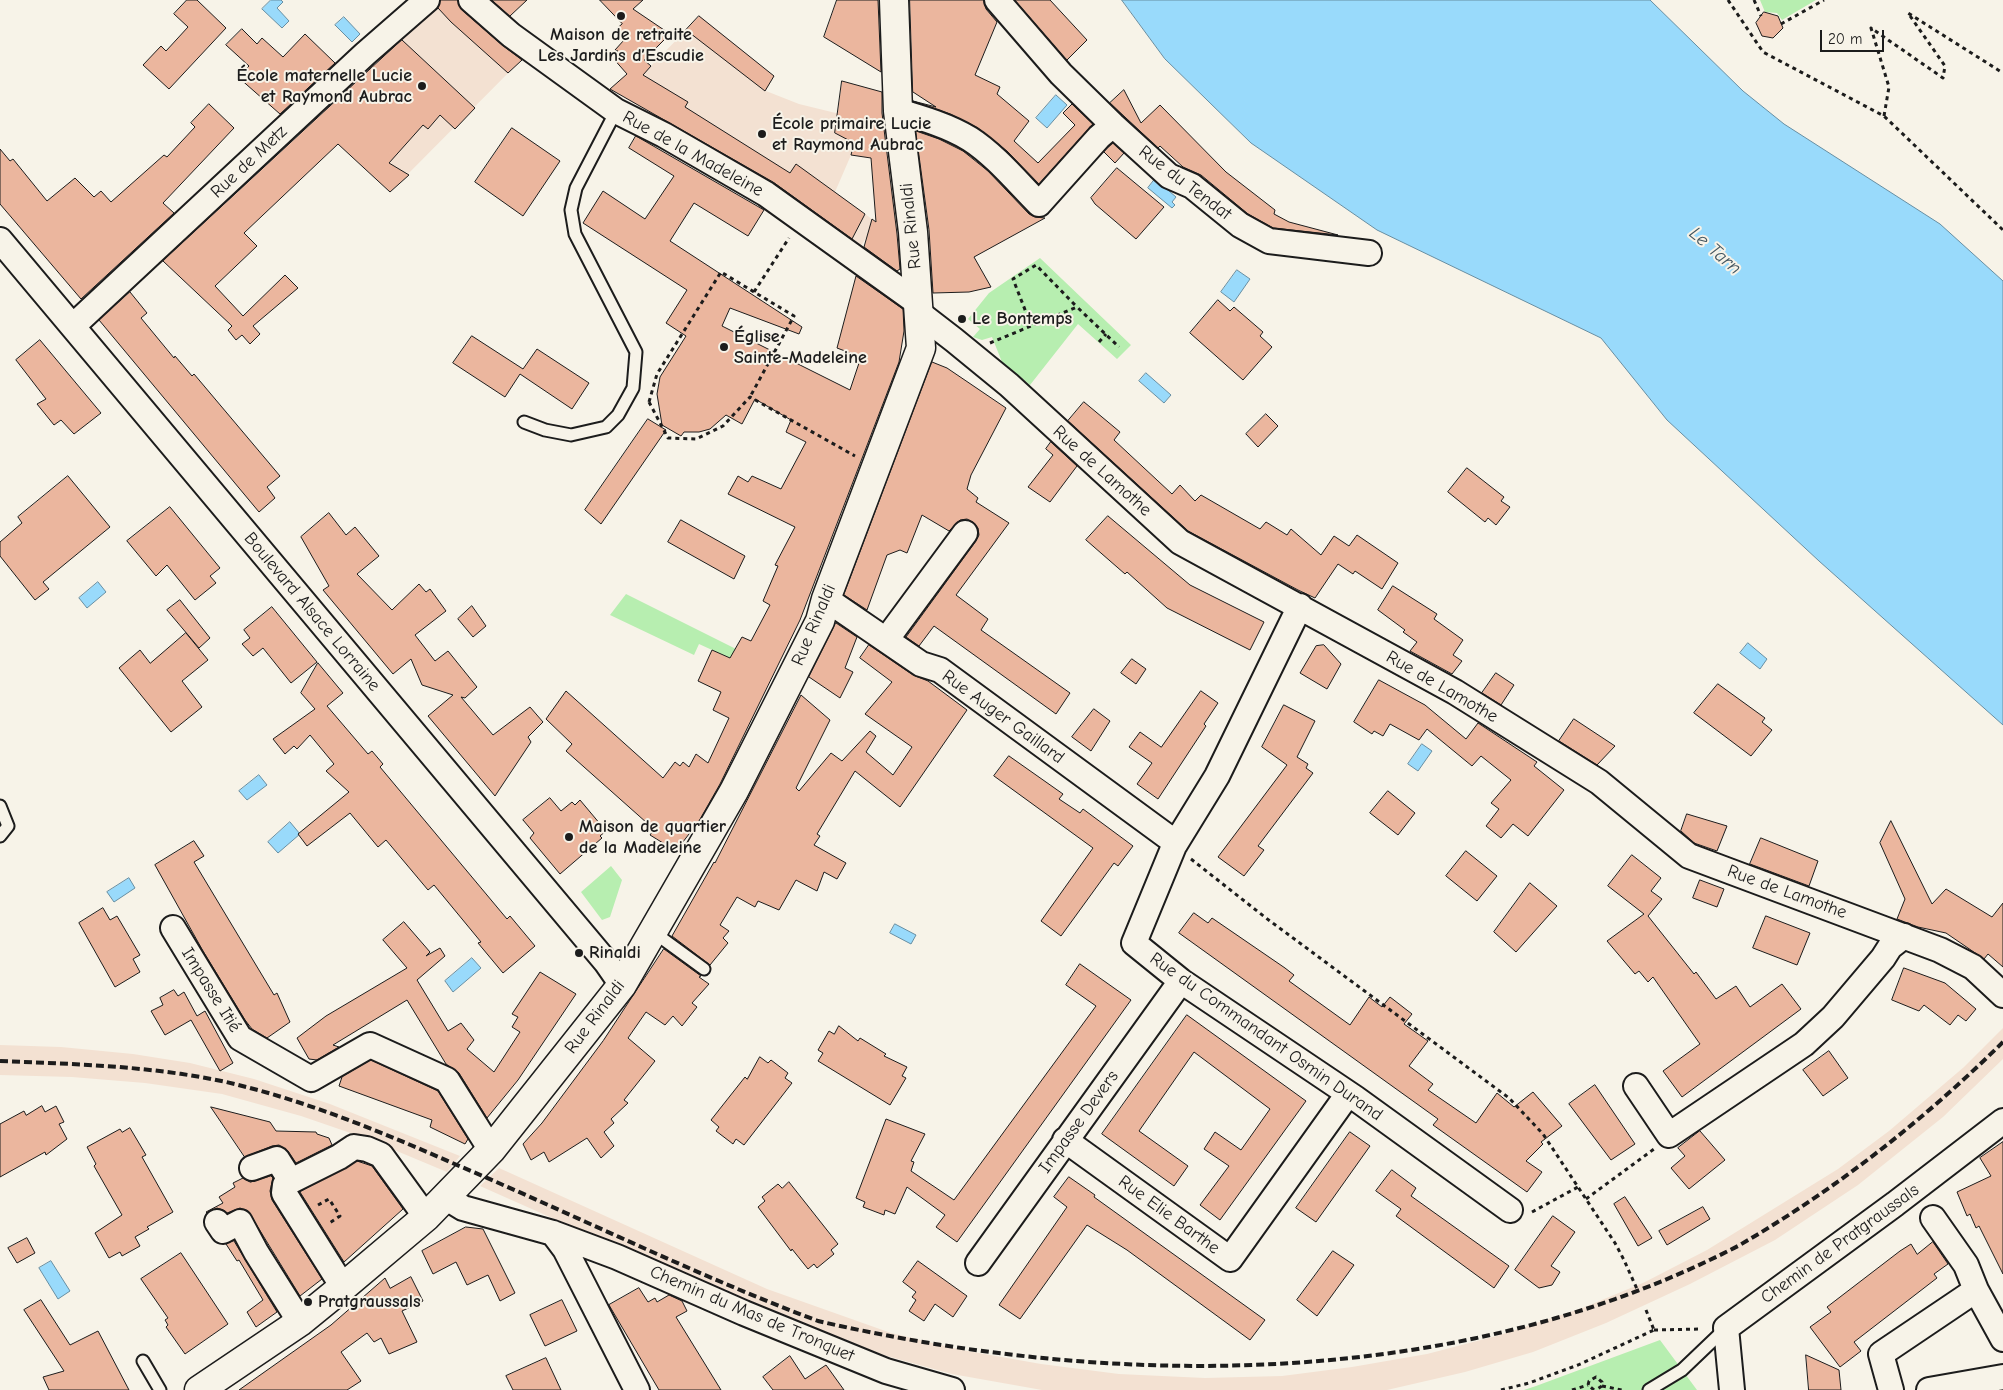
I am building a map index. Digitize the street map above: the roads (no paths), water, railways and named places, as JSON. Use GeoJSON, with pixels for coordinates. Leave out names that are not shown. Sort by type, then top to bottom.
{"type":"FeatureCollection","features":[{"type":"Feature","properties":{"kind":"street","name":"Rue de Metz"},"geometry":{"type":"LineString","coordinates":[[73,326],[358,60],[427,0]]}},
{"type":"Feature","properties":{"kind":"street","name":"Rue de la Madeleine"},"geometry":{"type":"LineString","coordinates":[[471,0],[511,35],[616,111],[664,135],[750,185],[800,219],[919,308]]}},
{"type":"Feature","properties":{"kind":"street","name":"Rue Rinaldi"},"geometry":{"type":"LineString","coordinates":[[199,1390],[300,1322],[343,1287],[426,1217],[491,1150],[622,985],[734,791],[820,621],[826,598],[921,348],[913,232],[898,111],[894,0]]}},
{"type":"Feature","properties":{"kind":"street","name":"Rue du Tendat"},"geometry":{"type":"LineString","coordinates":[[997,0],[1061,74],[1113,125],[1169,176],[1192,186],[1240,225],[1269,241],[1369,252]]}},
{"type":"Feature","properties":{"kind":"street"},"geometry":{"type":"LineString","coordinates":[[898,111],[948,128],[971,140],[1000,165],[1039,204],[1113,125]]}},
{"type":"Feature","properties":{"kind":"street","name":"Boulevard Alsace Lorraine"},"geometry":{"type":"LineString","coordinates":[[0,240],[593,946],[622,985]]}},
{"type":"Feature","properties":{"kind":"street","name":"Rue de Lamothe"},"geometry":{"type":"LineString","coordinates":[[919,308],[1015,391],[1180,542],[1455,692],[1598,782],[1689,856],[1940,950],[1973,967],[2003,995]]}},
{"type":"Feature","properties":{"kind":"street"},"geometry":{"type":"LineString","coordinates":[[886,640],[965,533]]}},
{"type":"Feature","properties":{"kind":"street","name":"Rue Auger Gaillard"},"geometry":{"type":"LineString","coordinates":[[826,598],[921,664],[940,670],[1175,844]]}},
{"type":"Feature","properties":{"kind":"street","name":"Rue du Commandant Osmin Durand"},"geometry":{"type":"LineString","coordinates":[[1300,606],[1217,776],[1175,844],[1134,943],[1181,981],[1348,1094],[1510,1210]]}},
{"type":"Feature","properties":{"kind":"street","name":"Impasse Itié"},"geometry":{"type":"LineString","coordinates":[[173,928],[240,1038],[311,1079],[370,1045],[447,1080],[491,1150]]}},
{"type":"Feature","properties":{"kind":"street"},"geometry":{"type":"LineString","coordinates":[[1636,1086],[1669,1135],[1804,1044],[1833,1017],[1883,958],[1890,947],[1904,936]]}},
{"type":"Feature","properties":{"kind":"street","name":"Impasse Devers"},"geometry":{"type":"LineString","coordinates":[[978,1263],[1181,981]]}},
{"type":"Feature","properties":{"kind":"street","name":"Rue Elie Barthe"},"geometry":{"type":"LineString","coordinates":[[1065,1140],[1230,1259],[1348,1094]]}},
{"type":"Feature","properties":{"kind":"street","name":"Chemin de Pratgraussals"},"geometry":{"type":"LineString","coordinates":[[1726,1328],[1895,1204],[2003,1121]]}},
{"type":"Feature","properties":{"kind":"street"},"geometry":{"type":"LineString","coordinates":[[343,1287],[284,1193],[284,1185],[354,1147],[367,1149],[380,1155],[426,1217]]}},
{"type":"Feature","properties":{"kind":"street"},"geometry":{"type":"LineString","coordinates":[[252,1168],[277,1159],[291,1181]]}},
{"type":"Feature","properties":{"kind":"street"},"geometry":{"type":"LineString","coordinates":[[446,1197],[463,1208],[553,1233],[565,1249],[637,1390]]}},
{"type":"Feature","properties":{"kind":"street"},"geometry":{"type":"LineString","coordinates":[[1933,1218],[1966,1265],[1976,1290],[2003,1339]]}},
{"type":"Feature","properties":{"kind":"street"},"geometry":{"type":"LineString","coordinates":[[217,1222],[223,1231],[240,1222],[256,1252],[300,1322]]}},
{"type":"Feature","properties":{"kind":"street","name":"Chemin du Mas de Tronquet"},"geometry":{"type":"LineString","coordinates":[[553,1233],[617,1257],[744,1313],[886,1371],[952,1390]]}},
{"type":"Feature","properties":{"kind":"street"},"geometry":{"type":"LineString","coordinates":[[1890,1390],[1881,1354],[1976,1290]]}},
{"type":"Feature","properties":{"kind":"street"},"geometry":{"type":"LineString","coordinates":[[1726,1328],[1732,1390]]}},
{"type":"Feature","properties":{"kind":"street"},"geometry":{"type":"LineString","coordinates":[[1929,1390],[2003,1376]]}},
{"type":"Feature","properties":{"kind":"lane"},"geometry":{"type":"LineString","coordinates":[[524,422],[545,430],[571,434],[606,428],[618,414],[633,388],[636,352],[575,234],[571,210],[576,188],[616,111]]}},
{"type":"Feature","properties":{"kind":"lane"},"geometry":{"type":"LineString","coordinates":[[0,806],[8,826],[0,836]]}},
{"type":"Feature","properties":{"kind":"lane"},"geometry":{"type":"LineString","coordinates":[[652,931],[704,969]]}},
{"type":"Feature","properties":{"kind":"lane"},"geometry":{"type":"LineString","coordinates":[[1649,1390],[1663,1387],[1726,1328]]}},
{"type":"Feature","properties":{"kind":"lane"},"geometry":{"type":"LineString","coordinates":[[143,1361],[160,1390]]}},
{"type":"Feature","properties":{"kind":"water"},"geometry":{"type":"Polygon","coordinates":[[[271,0],[281,0],[283,2],[277,8],[289,21],[282,28],[262,9],[271,0]]]}},
{"type":"Feature","properties":{"kind":"water","name":"Le Tarn"},"geometry":{"type":"Polygon","coordinates":[[[1122,0],[1650,0],[1743,91],[1784,124],[1940,224],[2003,281],[2003,725],[1819,561],[1667,420],[1601,338],[1377,230],[1251,143],[1165,59],[1122,0]]]}},
{"type":"Feature","properties":{"kind":"water"},"geometry":{"type":"Polygon","coordinates":[[[344,17],[360,34],[352,42],[335,25],[344,17]]]}},
{"type":"Feature","properties":{"kind":"water"},"geometry":{"type":"Polygon","coordinates":[[[1056,95],[1067,105],[1047,128],[1036,118],[1056,95]]]}},
{"type":"Feature","properties":{"kind":"water"},"geometry":{"type":"Polygon","coordinates":[[[1155,179],[1176,197],[1172,202],[1175,205],[1172,208],[1148,188],[1155,179]]]}},
{"type":"Feature","properties":{"kind":"water"},"geometry":{"type":"Polygon","coordinates":[[[1237,270],[1250,279],[1234,302],[1221,292],[1237,270]]]}},
{"type":"Feature","properties":{"kind":"water"},"geometry":{"type":"Polygon","coordinates":[[[1146,373],[1171,395],[1164,403],[1139,381],[1146,373]]]}},
{"type":"Feature","properties":{"kind":"water"},"geometry":{"type":"Polygon","coordinates":[[[98,582],[106,592],[87,608],[79,598],[98,582]]]}},
{"type":"Feature","properties":{"kind":"water"},"geometry":{"type":"Polygon","coordinates":[[[1748,643],[1767,659],[1760,669],[1740,653],[1748,643]]]}},
{"type":"Feature","properties":{"kind":"water"},"geometry":{"type":"Polygon","coordinates":[[[1422,744],[1432,751],[1418,771],[1408,764],[1422,744]]]}},
{"type":"Feature","properties":{"kind":"water"},"geometry":{"type":"Polygon","coordinates":[[[259,775],[267,785],[247,800],[239,791],[259,775]]]}},
{"type":"Feature","properties":{"kind":"water"},"geometry":{"type":"Polygon","coordinates":[[[290,822],[300,834],[278,853],[268,842],[290,822]]]}},
{"type":"Feature","properties":{"kind":"water"},"geometry":{"type":"Polygon","coordinates":[[[129,878],[135,888],[114,902],[107,892],[129,878]]]}},
{"type":"Feature","properties":{"kind":"water"},"geometry":{"type":"Polygon","coordinates":[[[895,924],[916,935],[911,944],[890,933],[895,924]]]}},
{"type":"Feature","properties":{"kind":"water"},"geometry":{"type":"Polygon","coordinates":[[[472,958],[481,968],[453,992],[445,981],[472,958]]]}},
{"type":"Feature","properties":{"kind":"water"},"geometry":{"type":"Polygon","coordinates":[[[51,1261],[70,1291],[58,1299],[39,1268],[51,1261]]]}},
{"type":"Feature","properties":{"kind":"railway"},"geometry":{"type":"LineString","coordinates":[[0,1061],[57,1063],[170,1072],[226,1082],[284,1098],[340,1117],[395,1139],[725,1284],[818,1321],[932,1343],[1049,1359],[1167,1366],[1286,1363],[1403,1351],[1519,1328],[1631,1293],[1738,1246],[1809,1202],[1877,1153],[1910,1126],[2003,1042]]}},
{"type":"Feature","properties":{"kind":"place","name":"Maison de retraite Les Jardins d’Escudie"},"geometry":{"type":"Point","coordinates":[621,16]}},
{"type":"Feature","properties":{"kind":"place","name":"École maternelle Lucie et Raymond Aubrac"},"geometry":{"type":"Point","coordinates":[422,86]}},
{"type":"Feature","properties":{"kind":"place","name":"École primaire Lucie et Raymond Aubrac"},"geometry":{"type":"Point","coordinates":[762,134]}},
{"type":"Feature","properties":{"kind":"place","name":"Le Bontemps"},"geometry":{"type":"Point","coordinates":[962,319]}},
{"type":"Feature","properties":{"kind":"place","name":"Église Sainte-Madeleine"},"geometry":{"type":"Point","coordinates":[724,347]}},
{"type":"Feature","properties":{"kind":"place","name":"Maison de quartier de la Madeleine"},"geometry":{"type":"Point","coordinates":[569,837]}},
{"type":"Feature","properties":{"kind":"place","name":"Rinaldi"},"geometry":{"type":"Point","coordinates":[579,953]}},
{"type":"Feature","properties":{"kind":"place","name":"Pratgraussals"},"geometry":{"type":"Point","coordinates":[308,1302]}}]}
